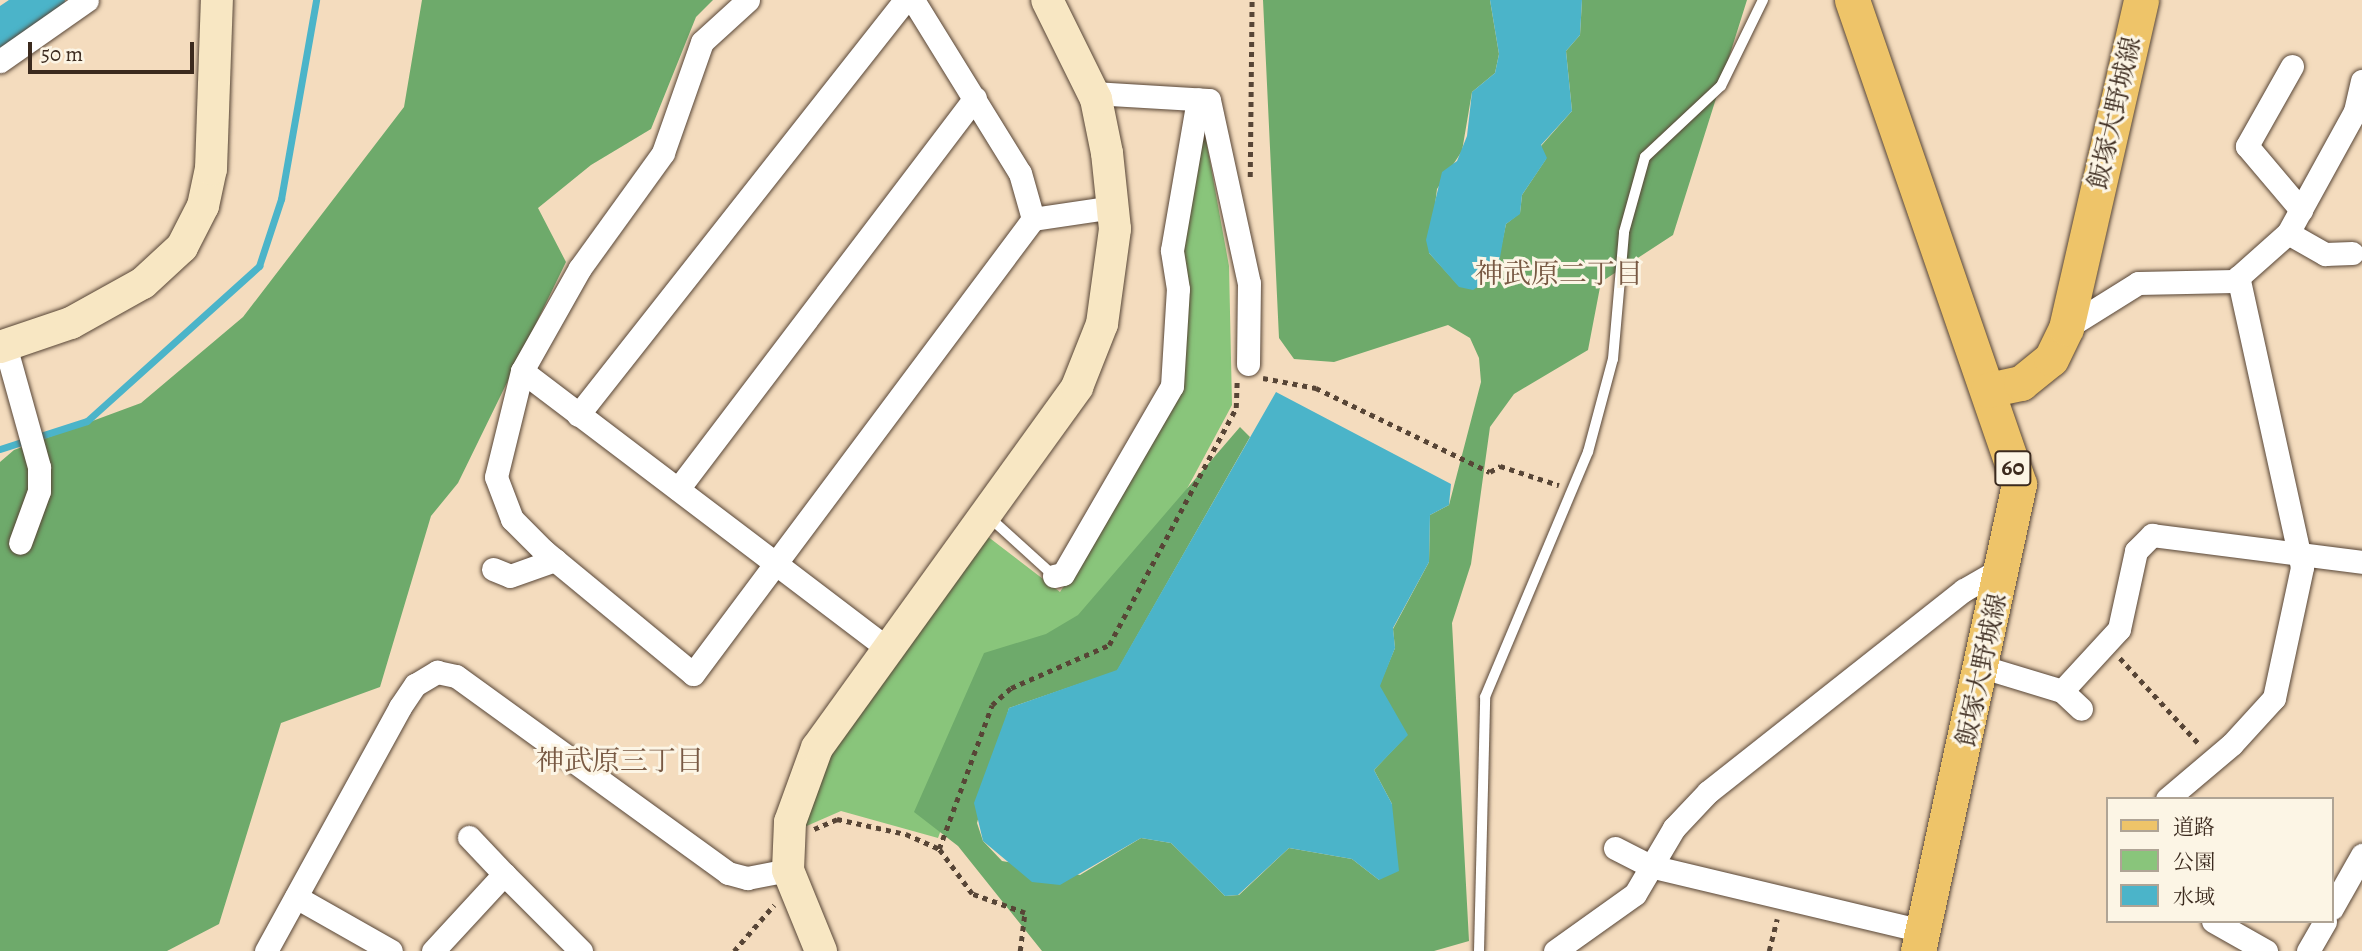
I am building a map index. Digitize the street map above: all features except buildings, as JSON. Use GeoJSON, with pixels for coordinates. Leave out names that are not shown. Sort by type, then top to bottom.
{"type":"FeatureCollection","features":[{"type":"Feature","properties":{"kind":"main road","name":"飯塚大野城線"},"geometry":{"type":"LineString","coordinates":[[1852,0],[2019,484],[1983,667],[1921,941]]}},
{"type":"Feature","properties":{"kind":"main road","name":"飯塚大野城線"},"geometry":{"type":"LineString","coordinates":[[1988,390],[2021,383],[2041,367],[2066,328],[2140,0]]}},
{"type":"Feature","properties":{"kind":"street"},"geometry":{"type":"LineString","coordinates":[[0,61],[87,0]]}},
{"type":"Feature","properties":{"kind":"street"},"geometry":{"type":"LineString","coordinates":[[20,543],[39,491],[39,467],[3,346],[83,316],[143,283],[182,247],[203,206],[211,169],[217,0]]}},
{"type":"Feature","properties":{"kind":"street"},"geometry":{"type":"LineString","coordinates":[[748,0],[702,42],[663,153],[580,268],[522,371],[496,477],[499,499],[555,560],[686,682],[1033,219],[1113,207]]}},
{"type":"Feature","properties":{"kind":"street"},"geometry":{"type":"LineString","coordinates":[[578,415],[905,0]]}},
{"type":"Feature","properties":{"kind":"street"},"geometry":{"type":"LineString","coordinates":[[913,0],[1020,173],[1033,219]]}},
{"type":"Feature","properties":{"kind":"street"},"geometry":{"type":"LineString","coordinates":[[821,951],[790,879],[790,836],[817,748],[1077,387],[1097,337],[1115,229],[1113,207],[1092,93],[1047,0]]}},
{"type":"Feature","properties":{"kind":"street"},"geometry":{"type":"LineString","coordinates":[[2292,66],[2248,146],[2301,209]]}},
{"type":"Feature","properties":{"kind":"street"},"geometry":{"type":"LineString","coordinates":[[2066,328],[2138,283],[2238,277],[2288,233],[2355,111],[2362,81]]}},
{"type":"Feature","properties":{"kind":"street"},"geometry":{"type":"LineString","coordinates":[[1092,93],[1209,100],[1242,246],[1243,366]]}},
{"type":"Feature","properties":{"kind":"street"},"geometry":{"type":"LineString","coordinates":[[678,489],[975,98]]}},
{"type":"Feature","properties":{"kind":"street"},"geometry":{"type":"LineString","coordinates":[[1055,576],[1063,574],[1172,386],[1178,289],[1172,250],[1198,99]]}},
{"type":"Feature","properties":{"kind":"street"},"geometry":{"type":"LineString","coordinates":[[2288,233],[2325,254],[2352,253]]}},
{"type":"Feature","properties":{"kind":"street"},"geometry":{"type":"LineString","coordinates":[[2169,797],[2213,761],[2274,698],[2302,553],[2238,277]]}},
{"type":"Feature","properties":{"kind":"street"},"geometry":{"type":"LineString","coordinates":[[522,371],[890,650]]}},
{"type":"Feature","properties":{"kind":"street"},"geometry":{"type":"LineString","coordinates":[[2062,691],[2119,629],[2136,551],[2152,535],[2362,562]]}},
{"type":"Feature","properties":{"kind":"street"},"geometry":{"type":"LineString","coordinates":[[493,569],[510,576],[555,560]]}},
{"type":"Feature","properties":{"kind":"street"},"geometry":{"type":"LineString","coordinates":[[1555,951],[1635,894],[1650,866],[1708,792],[1964,590],[2004,568]]}},
{"type":"Feature","properties":{"kind":"street"},"geometry":{"type":"LineString","coordinates":[[1983,667],[2062,691],[2081,709]]}},
{"type":"Feature","properties":{"kind":"street"},"geometry":{"type":"LineString","coordinates":[[266,951],[400,708],[415,685],[437,672],[456,676],[728,873],[747,878],[790,879]]}},
{"type":"Feature","properties":{"kind":"street"},"geometry":{"type":"LineString","coordinates":[[469,837],[582,951]]}},
{"type":"Feature","properties":{"kind":"street"},"geometry":{"type":"LineString","coordinates":[[1615,848],[1650,866],[1782,897],[1921,941]]}},
{"type":"Feature","properties":{"kind":"street"},"geometry":{"type":"LineString","coordinates":[[2334,904],[2362,855]]}},
{"type":"Feature","properties":{"kind":"street"},"geometry":{"type":"LineString","coordinates":[[433,951],[504,874]]}},
{"type":"Feature","properties":{"kind":"street"},"geometry":{"type":"LineString","coordinates":[[296,897],[391,951]]}},
{"type":"Feature","properties":{"kind":"street"},"geometry":{"type":"LineString","coordinates":[[2217,923],[2266,951]]}},
{"type":"Feature","properties":{"kind":"street"},"geometry":{"type":"LineString","coordinates":[[2308,951],[2324,923]]}},
{"type":"Feature","properties":{"kind":"lane"},"geometry":{"type":"LineString","coordinates":[[1479,951],[1485,697],[1574,490],[1613,359],[1624,232],[1645,158],[1721,86],[1763,0]]}},
{"type":"Feature","properties":{"kind":"lane"},"geometry":{"type":"LineString","coordinates":[[987,515],[1055,576]]}},
{"type":"Feature","properties":{"kind":"path"},"geometry":{"type":"LineString","coordinates":[[1250,189],[1252,0]]}},
{"type":"Feature","properties":{"kind":"path"},"geometry":{"type":"LineString","coordinates":[[1243,366],[1249,375],[1316,388],[1489,472],[1500,467],[1574,490]]}},
{"type":"Feature","properties":{"kind":"path"},"geometry":{"type":"LineString","coordinates":[[939,849],[992,705],[1011,688],[1109,645],[1236,408],[1243,366]]}},
{"type":"Feature","properties":{"kind":"path"},"geometry":{"type":"LineString","coordinates":[[2105,646],[2140,675],[2213,761]]}},
{"type":"Feature","properties":{"kind":"path"},"geometry":{"type":"LineString","coordinates":[[790,836],[837,819],[906,834],[939,849],[972,894],[1025,913],[1020,951]]}},
{"type":"Feature","properties":{"kind":"path"},"geometry":{"type":"LineString","coordinates":[[734,951],[790,879]]}},
{"type":"Feature","properties":{"kind":"path"},"geometry":{"type":"LineString","coordinates":[[1769,951],[1782,897]]}},
{"type":"Feature","properties":{"kind":"green space"},"geometry":{"type":"Polygon","coordinates":[[[422,0],[713,0],[696,17],[651,129],[591,165],[538,208],[566,262],[458,483],[431,516],[380,687],[281,723],[219,924],[167,951],[0,951],[0,462],[14,450],[141,403],[243,317],[404,107],[422,0]]]}},
{"type":"Feature","properties":{"kind":"green space"},"geometry":{"type":"Polygon","coordinates":[[[1263,0],[1490,0],[1499,54],[1495,73],[1472,92],[1462,151],[1437,189],[1429,253],[1459,286],[1500,252],[1506,224],[1520,213],[1522,195],[1546,159],[1541,146],[1572,111],[1566,51],[1580,35],[1582,0],[1747,0],[1673,235],[1601,282],[1588,350],[1514,394],[1490,427],[1471,564],[1452,623],[1469,941],[1434,951],[1042,951],[958,846],[914,812],[984,653],[1046,634],[1078,615],[1240,427],[1250,437],[1117,671],[1009,708],[977,823],[983,841],[1002,861],[1080,875],[1141,838],[1171,843],[1225,896],[1239,895],[1289,848],[1352,859],[1379,880],[1392,804],[1374,770],[1407,735],[1379,686],[1395,648],[1393,629],[1429,562],[1430,515],[1449,505],[1481,382],[1479,358],[1470,338],[1448,325],[1334,362],[1294,359],[1279,338],[1263,0]]]}},
{"type":"Feature","properties":{"kind":"green space"},"geometry":{"type":"Polygon","coordinates":[[[1201,112],[1229,266],[1232,405],[1102,647],[989,700],[938,838],[841,811],[802,828],[826,756],[987,536],[1060,592],[1103,526],[1177,391],[1181,246],[1201,112]]]}},
{"type":"Feature","properties":{"kind":"water"},"geometry":{"type":"Polygon","coordinates":[[[1490,0],[1582,0],[1580,35],[1566,51],[1572,111],[1541,145],[1547,158],[1522,195],[1520,214],[1506,224],[1497,274],[1473,290],[1459,287],[1429,253],[1426,240],[1442,172],[1457,161],[1467,136],[1472,92],[1495,73],[1499,54],[1490,0]]]}},
{"type":"Feature","properties":{"kind":"water"},"geometry":{"type":"Polygon","coordinates":[[[1276,392],[1451,484],[1449,505],[1430,515],[1429,562],[1393,628],[1395,648],[1380,686],[1408,735],[1374,770],[1392,804],[1399,871],[1379,880],[1352,859],[1289,848],[1238,895],[1225,896],[1171,843],[1141,838],[1060,885],[1032,882],[983,841],[974,803],[1009,708],[1117,670],[1276,392]]]}},
{"type":"Feature","properties":{"kind":"waterway"},"geometry":{"type":"LineString","coordinates":[[0,30],[45,0]]}},
{"type":"Feature","properties":{"kind":"waterway"},"geometry":{"type":"LineString","coordinates":[[0,449],[87,421],[259,266],[281,199],[316,0]]}},
{"type":"Feature","properties":{"kind":"district","name":"神武原二丁目"},"geometry":{"type":"Point","coordinates":[1559,274]}},
{"type":"Feature","properties":{"kind":"district","name":"神武原三丁目"},"geometry":{"type":"Point","coordinates":[620,761]}}]}
